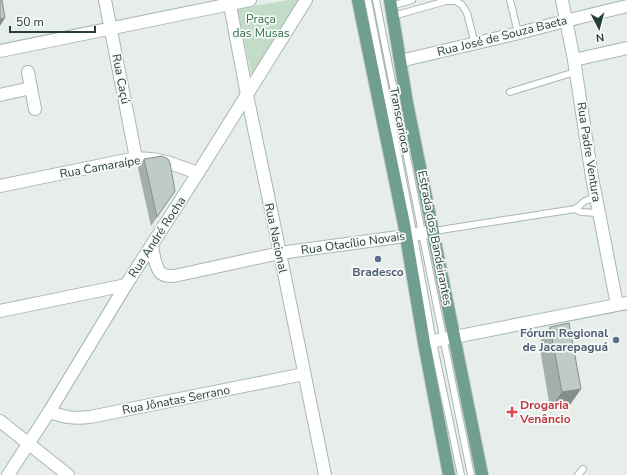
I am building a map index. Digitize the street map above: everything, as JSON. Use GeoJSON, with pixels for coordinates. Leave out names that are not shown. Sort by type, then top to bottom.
{"type":"FeatureCollection","features":[{"type":"Feature","properties":{"kind":"main road","name":"Estrada dos Bandeirantes"},"geometry":{"type":"LineString","coordinates":[[358,0],[419,234],[439,340],[449,475]]}},
{"type":"Feature","properties":{"kind":"main road","name":"Estrada dos Bandeirantes"},"geometry":{"type":"LineString","coordinates":[[391,8],[400,61],[419,234],[439,340],[482,475]]}},
{"type":"Feature","properties":{"kind":"street","name":"Rua Caçú"},"geometry":{"type":"LineString","coordinates":[[105,0],[136,158]]}},
{"type":"Feature","properties":{"kind":"street"},"geometry":{"type":"LineString","coordinates":[[0,51],[230,2],[250,0]]}},
{"type":"Feature","properties":{"kind":"street","name":"Rua André Rocha"},"geometry":{"type":"LineString","coordinates":[[8,475],[49,412],[126,285],[306,0]]}},
{"type":"Feature","properties":{"kind":"street","name":"Rua Padre Ventura"},"geometry":{"type":"LineString","coordinates":[[562,0],[574,60],[599,213],[622,304]]}},
{"type":"Feature","properties":{"kind":"street","name":"Rua Nacional"},"geometry":{"type":"LineString","coordinates":[[230,2],[247,95],[325,475]]}},
{"type":"Feature","properties":{"kind":"street","name":"Rua José de Souza Baeta"},"geometry":{"type":"LineString","coordinates":[[400,61],[627,6]]}},
{"type":"Feature","properties":{"kind":"street"},"geometry":{"type":"LineString","coordinates":[[574,60],[627,48]]}},
{"type":"Feature","properties":{"kind":"street"},"geometry":{"type":"LineString","coordinates":[[28,72],[36,109]]}},
{"type":"Feature","properties":{"kind":"street"},"geometry":{"type":"LineString","coordinates":[[0,95],[31,88]]}},
{"type":"Feature","properties":{"kind":"street","name":"Rua Camaraípe"},"geometry":{"type":"LineString","coordinates":[[0,186],[136,158],[167,162],[198,173]]}},
{"type":"Feature","properties":{"kind":"street","name":"Rua Otacílio Novais"},"geometry":{"type":"LineString","coordinates":[[152,245],[156,267],[160,273],[174,276],[280,253],[419,234]]}},
{"type":"Feature","properties":{"kind":"street"},"geometry":{"type":"LineString","coordinates":[[0,311],[126,285]]}},
{"type":"Feature","properties":{"kind":"street"},"geometry":{"type":"LineString","coordinates":[[439,340],[622,304]]}},
{"type":"Feature","properties":{"kind":"street","name":"Rua Jônatas Serrano"},"geometry":{"type":"LineString","coordinates":[[49,412],[69,418],[90,417],[304,374]]}},
{"type":"Feature","properties":{"kind":"street"},"geometry":{"type":"LineString","coordinates":[[0,421],[68,475]]}},
{"type":"Feature","properties":{"kind":"lane","name":"Transcarioca"},"geometry":{"type":"LineString","coordinates":[[368,0],[419,234]]}},
{"type":"Feature","properties":{"kind":"lane","name":"Transcarioca"},"geometry":{"type":"LineString","coordinates":[[376,0],[419,234]]}},
{"type":"Feature","properties":{"kind":"lane"},"geometry":{"type":"LineString","coordinates":[[391,8],[412,0]]}},
{"type":"Feature","properties":{"kind":"lane"},"geometry":{"type":"LineString","coordinates":[[391,8],[436,0]]}},
{"type":"Feature","properties":{"kind":"lane"},"geometry":{"type":"LineString","coordinates":[[510,0],[518,33]]}},
{"type":"Feature","properties":{"kind":"lane"},"geometry":{"type":"LineString","coordinates":[[391,8],[456,1],[462,5],[467,13],[475,44]]}},
{"type":"Feature","properties":{"kind":"lane"},"geometry":{"type":"LineString","coordinates":[[510,92],[576,72]]}},
{"type":"Feature","properties":{"kind":"lane"},"geometry":{"type":"LineString","coordinates":[[419,234],[575,209],[585,201],[596,197]]}},
{"type":"Feature","properties":{"kind":"lane"},"geometry":{"type":"LineString","coordinates":[[575,209],[581,212],[599,213]]}},
{"type":"Feature","properties":{"kind":"lane"},"geometry":{"type":"LineString","coordinates":[[439,340],[462,475]]}},
{"type":"Feature","properties":{"kind":"lane"},"geometry":{"type":"LineString","coordinates":[[439,340],[472,475]]}},
{"type":"Feature","properties":{"kind":"lane"},"geometry":{"type":"LineString","coordinates":[[578,475],[583,469]]}},
{"type":"Feature","properties":{"kind":"green space","name":"Praça das Musas"},"geometry":{"type":"Polygon","coordinates":[[[289,0],[303,0],[252,77],[237,9],[289,0]]]}},
{"type":"Feature","properties":{"kind":"building"},"geometry":{"type":"Polygon","coordinates":[[[0,0],[2,0],[5,18],[0,19],[0,0]]]}},
{"type":"Feature","properties":{"kind":"building"},"geometry":{"type":"Polygon","coordinates":[[[162,156],[168,159],[170,163],[175,191],[157,217],[144,159],[162,156]]]}},
{"type":"Feature","properties":{"kind":"building"},"geometry":{"type":"Polygon","coordinates":[[[569,323],[581,389],[562,392],[550,327],[569,323]]]}},
{"type":"Feature","properties":{"kind":"place","name":"Bradesco"},"geometry":{"type":"Point","coordinates":[378,259]}},
{"type":"Feature","properties":{"kind":"place","name":"Fórum Regional de Jacarepaguá"},"geometry":{"type":"Point","coordinates":[616,340]}},
{"type":"Feature","properties":{"kind":"place","name":"Drogaria Venâncio"},"geometry":{"type":"Point","coordinates":[512,412]}}]}
